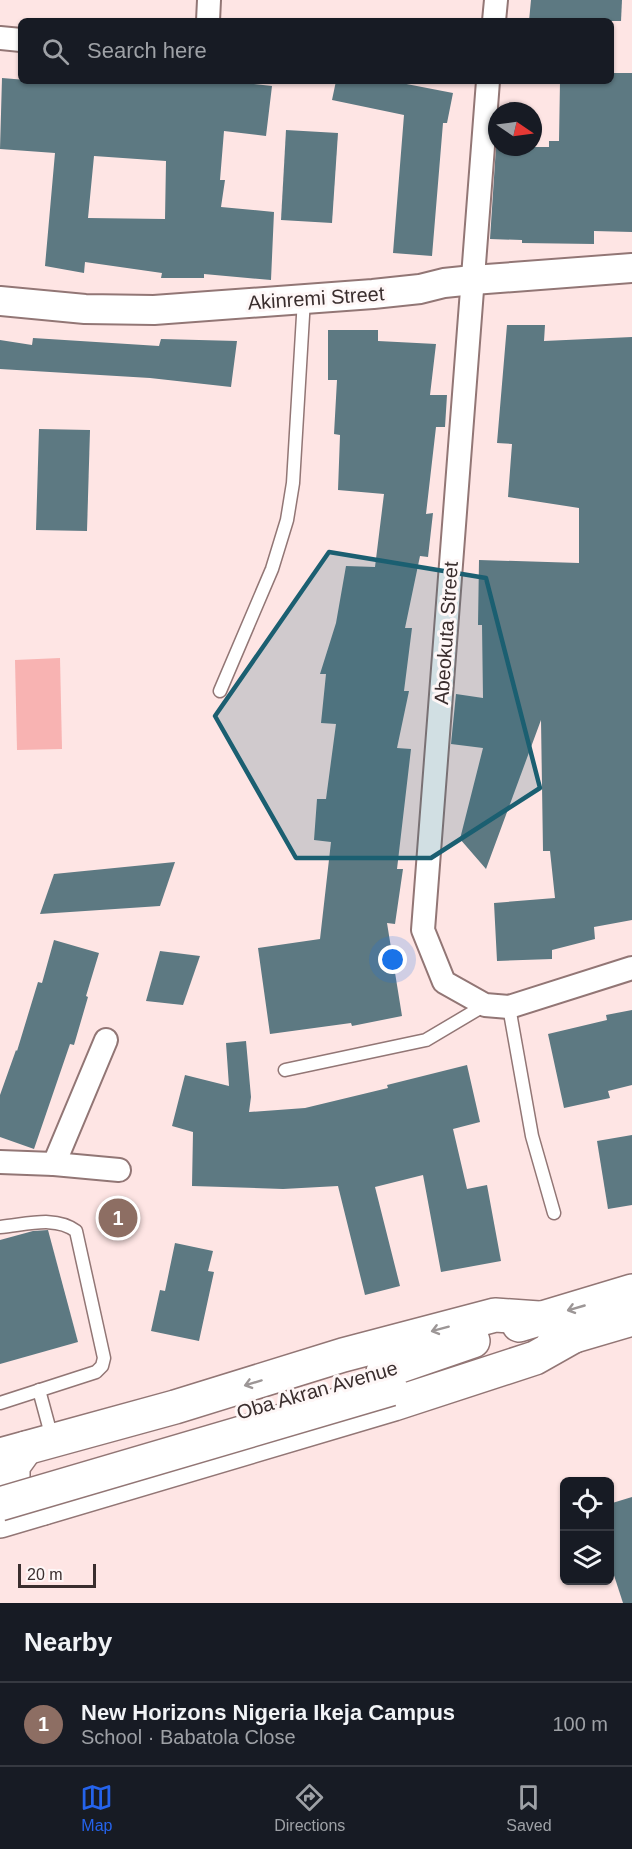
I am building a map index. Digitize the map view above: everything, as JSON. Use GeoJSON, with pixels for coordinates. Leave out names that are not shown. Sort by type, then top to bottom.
{"type":"FeatureCollection","features":[{"type":"Feature","properties":{"kind":"main road","name":"Oba Akran Avenue"},"geometry":{"type":"LineString","coordinates":[[0,1504],[387,1380],[538,1318],[632,1291]]}},
{"type":"Feature","properties":{"kind":"main road"},"geometry":{"type":"LineString","coordinates":[[45,1509],[22,1505],[13,1487],[13,1466],[26,1448],[175,1407],[343,1355],[495,1314],[538,1318]]}},
{"type":"Feature","properties":{"kind":"main road","name":"Oba Akran Avenue"},"geometry":{"type":"LineString","coordinates":[[0,1481],[387,1380],[632,1320]]}},
{"type":"Feature","properties":{"kind":"main road"},"geometry":{"type":"LineString","coordinates":[[0,1521],[416,1397],[535,1358],[574,1336]]}},
{"type":"Feature","properties":{"kind":"street"},"geometry":{"type":"LineString","coordinates":[[208,18],[209,0]]}},
{"type":"Feature","properties":{"kind":"street"},"geometry":{"type":"LineString","coordinates":[[494,18],[496,0]]}},
{"type":"Feature","properties":{"kind":"street"},"geometry":{"type":"LineString","coordinates":[[0,38],[18,40]]}},
{"type":"Feature","properties":{"kind":"street","name":"Abeokuta Street"},"geometry":{"type":"LineString","coordinates":[[488,84],[423,930],[444,982],[485,1005],[509,1006],[632,968]]}},
{"type":"Feature","properties":{"kind":"street","name":"Akinremi Street"},"geometry":{"type":"LineString","coordinates":[[0,301],[85,309],[154,310],[373,294],[420,289],[444,283],[632,267]]}},
{"type":"Feature","properties":{"kind":"street"},"geometry":{"type":"LineString","coordinates":[[54,1164],[106,1040]]}},
{"type":"Feature","properties":{"kind":"street"},"geometry":{"type":"LineString","coordinates":[[0,1162],[119,1170]]}},
{"type":"Feature","properties":{"kind":"lane"},"geometry":{"type":"LineString","coordinates":[[220,691],[272,569],[287,520],[293,483],[304,299]]}},
{"type":"Feature","properties":{"kind":"lane"},"geometry":{"type":"LineString","coordinates":[[285,1070],[426,1040],[485,1005]]}},
{"type":"Feature","properties":{"kind":"lane"},"geometry":{"type":"LineString","coordinates":[[509,1006],[531,1136],[554,1212]]}},
{"type":"Feature","properties":{"kind":"lane"},"geometry":{"type":"LineString","coordinates":[[0,1227],[54,1222],[66,1224],[76,1231],[104,1358],[102,1366],[96,1372],[0,1403]]}},
{"type":"Feature","properties":{"kind":"lane"},"geometry":{"type":"LineString","coordinates":[[26,1448],[39,1390]]}},
{"type":"Feature","properties":{"kind":"highlighted area"},"geometry":{"type":"Polygon","coordinates":[[[329,552],[486,578],[540,788],[431,858],[296,858],[215,716],[329,552]]]}},
{"type":"Feature","properties":{"kind":"shaded area"},"geometry":{"type":"Polygon","coordinates":[[[60,658],[62,749],[17,750],[15,660],[60,658]]]}},
{"type":"Feature","properties":{"kind":"building"},"geometry":{"type":"Polygon","coordinates":[[[531,0],[622,0],[621,21],[614,21],[614,18],[529,18],[531,0]]]}},
{"type":"Feature","properties":{"kind":"building"},"geometry":{"type":"Polygon","coordinates":[[[614,73],[632,73],[632,232],[594,231],[594,244],[522,243],[522,240],[490,239],[495,156],[542,156],[542,147],[549,147],[549,141],[559,141],[560,84],[614,84],[614,73]]]}},
{"type":"Feature","properties":{"kind":"building"},"geometry":{"type":"Polygon","coordinates":[[[2,78],[18,79],[18,84],[254,84],[272,86],[266,136],[224,131],[220,180],[225,180],[221,207],[274,212],[271,280],[204,274],[204,278],[161,278],[162,273],[85,262],[84,273],[45,266],[55,153],[0,149],[2,78]],[[94,156],[88,218],[165,219],[166,161],[94,156]]]}},
{"type":"Feature","properties":{"kind":"building"},"geometry":{"type":"Polygon","coordinates":[[[335,84],[406,84],[453,93],[447,123],[443,123],[432,256],[393,253],[404,115],[332,100],[335,84]]]}},
{"type":"Feature","properties":{"kind":"building"},"geometry":{"type":"Polygon","coordinates":[[[286,130],[338,133],[332,223],[281,220],[286,130]]]}},
{"type":"Feature","properties":{"kind":"building"},"geometry":{"type":"Polygon","coordinates":[[[507,325],[545,325],[544,341],[632,337],[632,920],[594,927],[595,939],[552,950],[552,959],[497,961],[494,903],[555,898],[550,851],[543,851],[541,720],[486,869],[460,839],[483,748],[451,744],[456,694],[483,698],[482,625],[478,625],[479,560],[579,563],[579,508],[508,497],[512,444],[497,443],[507,325]]]}},
{"type":"Feature","properties":{"kind":"building"},"geometry":{"type":"Polygon","coordinates":[[[328,330],[378,330],[378,341],[436,344],[430,395],[447,395],[445,427],[436,427],[426,514],[433,513],[428,557],[420,556],[405,628],[412,628],[404,691],[409,691],[397,748],[411,749],[397,869],[403,869],[395,924],[387,923],[402,1016],[352,1026],[351,1023],[270,1034],[258,948],[320,939],[331,842],[314,840],[317,799],[326,799],[336,724],[321,723],[326,674],[320,674],[336,623],[346,566],[375,567],[384,494],[338,490],[340,435],[334,434],[337,380],[328,380],[328,330]]]}},
{"type":"Feature","properties":{"kind":"building"},"geometry":{"type":"Polygon","coordinates":[[[33,338],[159,346],[161,339],[237,341],[231,387],[150,378],[0,369],[0,340],[32,345],[33,338]]]}},
{"type":"Feature","properties":{"kind":"building"},"geometry":{"type":"Polygon","coordinates":[[[39,429],[90,430],[87,531],[36,530],[39,429]]]}},
{"type":"Feature","properties":{"kind":"building"},"geometry":{"type":"Polygon","coordinates":[[[175,862],[160,906],[40,914],[54,874],[175,862]]]}},
{"type":"Feature","properties":{"kind":"building"},"geometry":{"type":"Polygon","coordinates":[[[54,940],[99,953],[74,1045],[70,1044],[34,1149],[0,1137],[0,1095],[17,1051],[38,982],[42,983],[54,940]]]}},
{"type":"Feature","properties":{"kind":"building"},"geometry":{"type":"Polygon","coordinates":[[[160,951],[200,956],[183,1005],[146,1001],[160,951]]]}},
{"type":"Feature","properties":{"kind":"building"},"geometry":{"type":"Polygon","coordinates":[[[632,1010],[632,1085],[608,1091],[610,1098],[564,1108],[548,1034],[607,1020],[606,1015],[632,1010]]]}},
{"type":"Feature","properties":{"kind":"building"},"geometry":{"type":"Polygon","coordinates":[[[246,1041],[251,1097],[249,1112],[305,1108],[388,1088],[387,1085],[467,1065],[480,1122],[453,1129],[467,1189],[487,1185],[501,1261],[441,1272],[423,1175],[375,1187],[400,1286],[365,1295],[338,1186],[283,1189],[192,1186],[193,1132],[172,1126],[185,1075],[229,1086],[226,1043],[246,1041]]]}},
{"type":"Feature","properties":{"kind":"building"},"geometry":{"type":"Polygon","coordinates":[[[632,1135],[632,1205],[608,1209],[597,1141],[632,1135]]]}},
{"type":"Feature","properties":{"kind":"building"},"geometry":{"type":"Polygon","coordinates":[[[48,1230],[78,1342],[0,1364],[0,1240],[33,1231],[48,1230]]]}},
{"type":"Feature","properties":{"kind":"building"},"geometry":{"type":"Polygon","coordinates":[[[175,1243],[213,1251],[208,1271],[214,1272],[199,1341],[151,1331],[160,1290],[165,1291],[175,1243]]]}},
{"type":"Feature","properties":{"kind":"building"},"geometry":{"type":"Polygon","coordinates":[[[632,1497],[632,1603],[623,1603],[614,1575],[614,1502],[632,1497]]]}},
{"type":"Feature","properties":{"kind":"place","name":"New Horizons Nigeria Ikeja Campus"},"geometry":{"type":"Point","coordinates":[118,1218]}}]}
